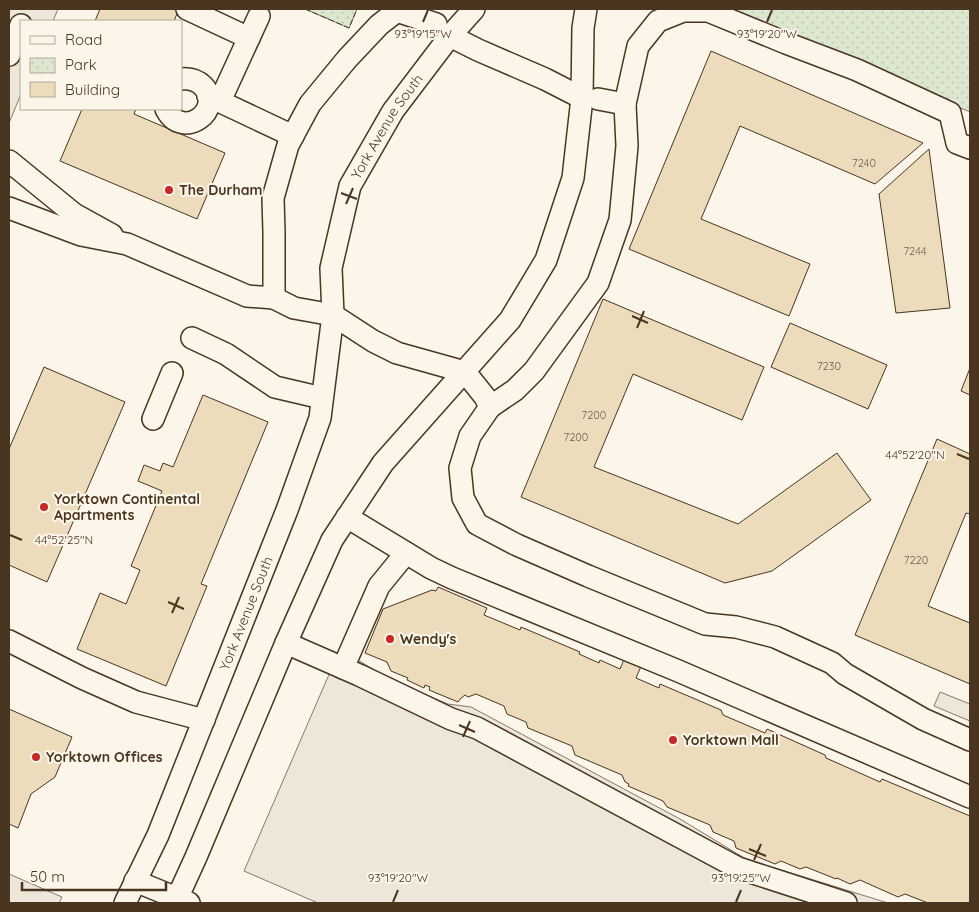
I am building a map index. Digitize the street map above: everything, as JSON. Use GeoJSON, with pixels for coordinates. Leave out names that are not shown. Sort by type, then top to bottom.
{"type":"FeatureCollection","features":[{"type":"Feature","properties":{"kind":"street"},"geometry":{"type":"LineString","coordinates":[[187,9],[249,38]]}},
{"type":"Feature","properties":{"kind":"street","name":"York Avenue South"},"geometry":{"type":"LineString","coordinates":[[125,903],[158,835],[293,492],[320,418],[334,315],[331,268],[350,186],[443,30],[474,9]]}},
{"type":"Feature","properties":{"kind":"street"},"geometry":{"type":"LineString","coordinates":[[136,881],[181,902],[196,857],[286,642],[332,540],[383,463],[510,320],[546,260],[573,178],[590,99],[583,28],[586,9]]}},
{"type":"Feature","properties":{"kind":"street"},"geometry":{"type":"LineString","coordinates":[[274,298],[273,198],[288,145],[310,104],[347,59],[379,25],[397,10],[443,30],[478,50],[590,99],[625,104]]}},
{"type":"Feature","properties":{"kind":"street"},"geometry":{"type":"LineString","coordinates":[[970,148],[957,142],[950,113],[857,70],[708,11],[683,11],[658,21],[638,46],[625,104],[627,146],[620,220],[598,283],[534,371],[516,390],[490,407],[470,436],[460,468],[462,498],[477,524],[570,568],[705,624],[736,627],[775,637],[832,662],[845,674],[923,719],[970,740]]}},
{"type":"Feature","properties":{"kind":"street"},"geometry":{"type":"LineString","coordinates":[[166,110],[174,120],[181,123],[196,121],[202,117],[249,38],[259,16]]}},
{"type":"Feature","properties":{"kind":"street"},"geometry":{"type":"LineString","coordinates":[[9,55],[20,28]]}},
{"type":"Feature","properties":{"kind":"street"},"geometry":{"type":"LineString","coordinates":[[182,80],[194,80],[201,84],[214,99],[293,136]]}},
{"type":"Feature","properties":{"kind":"street"},"geometry":{"type":"LineString","coordinates":[[9,161],[74,214],[127,244],[247,296],[274,298],[294,308],[334,315],[373,341],[397,353],[465,372],[490,407]]}},
{"type":"Feature","properties":{"kind":"street"},"geometry":{"type":"LineString","coordinates":[[9,208],[80,235],[127,244]]}},
{"type":"Feature","properties":{"kind":"street"},"geometry":{"type":"LineString","coordinates":[[192,338],[226,354],[275,387],[322,398]]}},
{"type":"Feature","properties":{"kind":"street"},"geometry":{"type":"LineString","coordinates":[[153,419],[172,373]]}},
{"type":"Feature","properties":{"kind":"street"},"geometry":{"type":"LineString","coordinates":[[348,517],[406,553],[452,578],[676,670],[970,797]]}},
{"type":"Feature","properties":{"kind":"street"},"geometry":{"type":"LineString","coordinates":[[344,668],[379,586],[406,553]]}},
{"type":"Feature","properties":{"kind":"street"},"geometry":{"type":"LineString","coordinates":[[9,641],[82,678],[136,702],[204,720]]}},
{"type":"Feature","properties":{"kind":"street"},"geometry":{"type":"LineString","coordinates":[[286,642],[451,719],[476,728],[738,868],[846,903]]}},
{"type":"Feature","properties":{"kind":"green space"},"geometry":{"type":"Polygon","coordinates":[[[305,9],[357,9],[349,28],[305,9]]]}},
{"type":"Feature","properties":{"kind":"green space"},"geometry":{"type":"Polygon","coordinates":[[[728,9],[970,9],[970,112],[728,9]]]}},
{"type":"Feature","properties":{"kind":"shaded area"},"geometry":{"type":"Polygon","coordinates":[[[9,9],[58,9],[53,20],[20,20],[20,96],[9,123],[9,9]]]}},
{"type":"Feature","properties":{"kind":"shaded area"},"geometry":{"type":"Polygon","coordinates":[[[340,649],[392,681],[448,704],[471,707],[680,819],[746,859],[888,903],[318,903],[244,871],[340,649]]]}},
{"type":"Feature","properties":{"kind":"shaded area"},"geometry":{"type":"Polygon","coordinates":[[[940,692],[970,704],[970,721],[934,706],[940,692]]]}},
{"type":"Feature","properties":{"kind":"shaded area"},"geometry":{"type":"Polygon","coordinates":[[[9,874],[62,897],[59,903],[9,903],[9,874]]]}},
{"type":"Feature","properties":{"kind":"building"},"geometry":{"type":"Polygon","coordinates":[[[100,9],[179,9],[174,20],[95,20],[100,9]]]}},
{"type":"Feature","properties":{"kind":"building"},"geometry":{"type":"Polygon","coordinates":[[[711,51],[923,143],[875,184],[740,126],[701,219],[810,264],[789,316],[629,249],[711,51]]]}},
{"type":"Feature","properties":{"kind":"building","name":"The Durham"},"geometry":{"type":"Polygon","coordinates":[[[82,110],[136,110],[134,114],[225,153],[197,219],[60,161],[82,110]]]}},
{"type":"Feature","properties":{"kind":"building"},"geometry":{"type":"Polygon","coordinates":[[[929,149],[950,308],[896,313],[879,194],[929,149]]]}},
{"type":"Feature","properties":{"kind":"building"},"geometry":{"type":"Polygon","coordinates":[[[603,299],[764,367],[742,420],[633,374],[594,467],[738,524],[837,453],[871,500],[772,571],[725,583],[521,497],[603,299]]]}},
{"type":"Feature","properties":{"kind":"building"},"geometry":{"type":"Polygon","coordinates":[[[790,323],[887,365],[868,409],[771,367],[790,323]]]}},
{"type":"Feature","properties":{"kind":"building","name":"Yorktown Continental Apartments"},"geometry":{"type":"Polygon","coordinates":[[[44,367],[125,402],[47,582],[9,565],[9,449],[44,367]]]}},
{"type":"Feature","properties":{"kind":"building"},"geometry":{"type":"Polygon","coordinates":[[[970,368],[970,395],[961,391],[970,368]]]}},
{"type":"Feature","properties":{"kind":"building"},"geometry":{"type":"Polygon","coordinates":[[[203,395],[268,422],[201,584],[207,586],[166,686],[77,649],[100,593],[126,604],[140,570],[131,566],[162,491],[138,481],[144,465],[160,471],[163,463],[173,467],[203,395]]]}},
{"type":"Feature","properties":{"kind":"building"},"geometry":{"type":"Polygon","coordinates":[[[937,439],[970,454],[970,514],[966,513],[928,606],[970,623],[970,684],[855,635],[937,439]]]}},
{"type":"Feature","properties":{"kind":"building","name":"Yorktown Mall"},"geometry":{"type":"Polygon","coordinates":[[[438,587],[487,608],[484,615],[520,630],[521,627],[580,652],[579,654],[599,663],[600,660],[620,669],[625,657],[642,664],[636,678],[659,688],[660,684],[721,710],[723,715],[765,733],[767,729],[880,782],[882,779],[970,816],[970,903],[928,903],[905,894],[898,897],[860,880],[850,884],[806,867],[800,869],[781,861],[775,864],[736,848],[734,841],[713,832],[710,825],[667,807],[663,801],[628,786],[629,784],[625,782],[622,775],[575,755],[572,746],[528,728],[526,722],[507,714],[504,706],[476,694],[468,697],[465,695],[458,702],[429,690],[430,687],[425,685],[424,688],[407,680],[408,678],[391,671],[387,662],[365,653],[383,609],[432,590],[436,591],[438,587]]]}},
{"type":"Feature","properties":{"kind":"building","name":"Yorktown Offices"},"geometry":{"type":"Polygon","coordinates":[[[9,709],[72,737],[55,777],[31,794],[18,828],[9,824],[9,709]]]}},
{"type":"Feature","properties":{"kind":"fence"},"geometry":{"type":"LineString","coordinates":[[305,9],[349,28],[357,9]]}},
{"type":"Feature","properties":{"kind":"place","name":"The Durham"},"geometry":{"type":"Point","coordinates":[169,190]}},
{"type":"Feature","properties":{"kind":"place","name":"Yorktown Continental Apartments"},"geometry":{"type":"Point","coordinates":[44,507]}},
{"type":"Feature","properties":{"kind":"place","name":"Wendy's"},"geometry":{"type":"Point","coordinates":[390,639]}},
{"type":"Feature","properties":{"kind":"place","name":"Yorktown Mall"},"geometry":{"type":"Point","coordinates":[673,740]}},
{"type":"Feature","properties":{"kind":"place","name":"Yorktown Offices"},"geometry":{"type":"Point","coordinates":[36,757]}}]}
